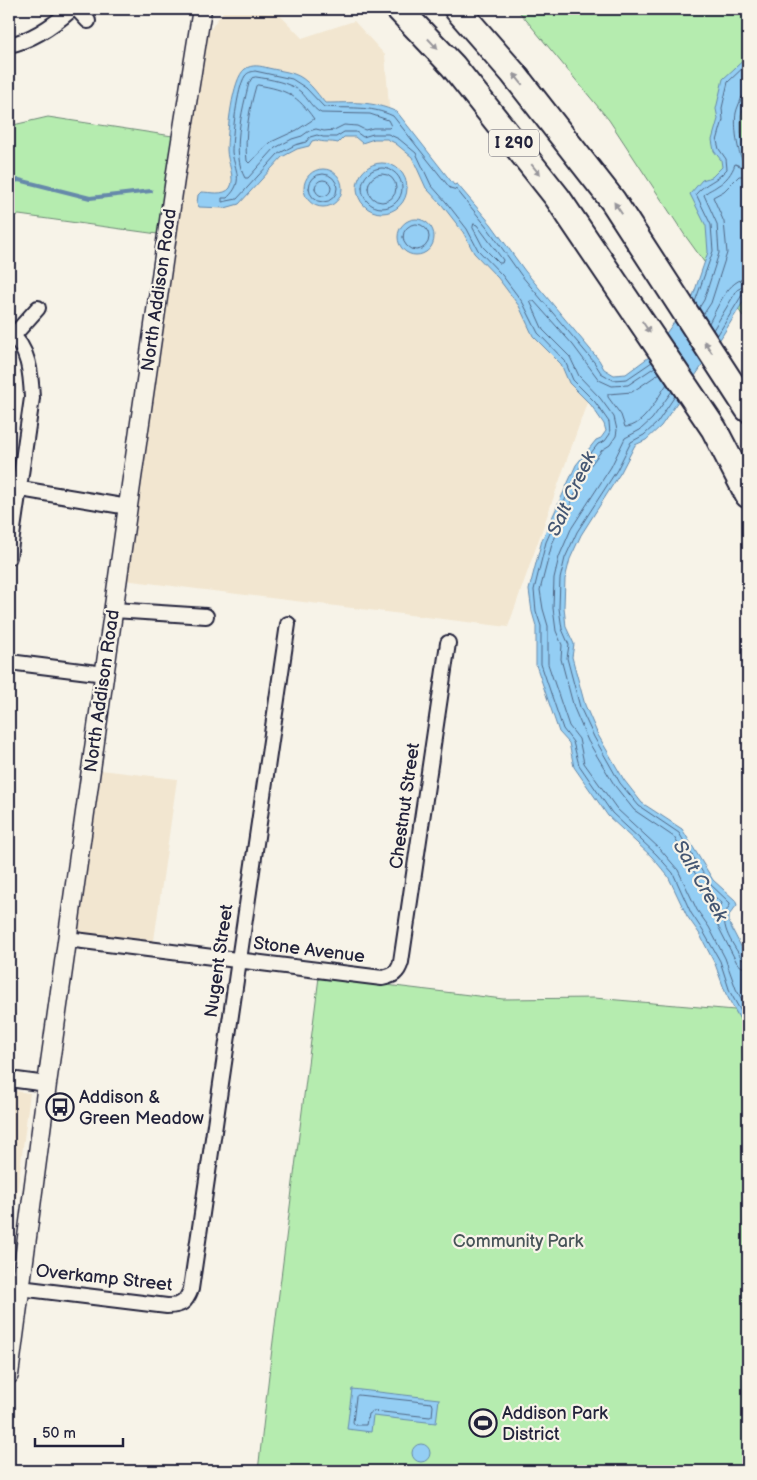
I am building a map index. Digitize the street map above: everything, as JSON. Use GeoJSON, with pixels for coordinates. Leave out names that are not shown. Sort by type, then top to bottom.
{"type":"FeatureCollection","features":[{"type":"Feature","properties":{"kind":"highway","name":"I 290"},"geometry":{"type":"LineString","coordinates":[[399,9],[453,66],[557,197],[714,429],[748,494]]}},
{"type":"Feature","properties":{"kind":"highway","name":"I 290"},"geometry":{"type":"LineString","coordinates":[[457,9],[513,73],[613,201],[748,409]]}},
{"type":"Feature","properties":{"kind":"street"},"geometry":{"type":"LineString","coordinates":[[9,45],[40,32],[60,20],[72,9]]}},
{"type":"Feature","properties":{"kind":"street"},"geometry":{"type":"LineString","coordinates":[[77,9],[88,22]]}},
{"type":"Feature","properties":{"kind":"street","name":"North Addison Road"},"geometry":{"type":"LineString","coordinates":[[9,1375],[67,939],[176,172],[202,9]]}},
{"type":"Feature","properties":{"kind":"street"},"geometry":{"type":"LineString","coordinates":[[9,558],[14,488],[32,398],[32,376],[28,359],[11,334],[38,308]]}},
{"type":"Feature","properties":{"kind":"street"},"geometry":{"type":"LineString","coordinates":[[14,488],[128,508]]}},
{"type":"Feature","properties":{"kind":"street"},"geometry":{"type":"LineString","coordinates":[[114,610],[206,616]]}},
{"type":"Feature","properties":{"kind":"street","name":"Nugent Street"},"geometry":{"type":"LineString","coordinates":[[184,1303],[191,1289],[288,624]]}},
{"type":"Feature","properties":{"kind":"street","name":"Chestnut Street"},"geometry":{"type":"LineString","coordinates":[[396,974],[401,962],[448,643]]}},
{"type":"Feature","properties":{"kind":"street"},"geometry":{"type":"LineString","coordinates":[[9,662],[105,674]]}},
{"type":"Feature","properties":{"kind":"street","name":"Stone Avenue"},"geometry":{"type":"LineString","coordinates":[[67,939],[382,978],[391,977],[396,974]]}},
{"type":"Feature","properties":{"kind":"street"},"geometry":{"type":"LineString","coordinates":[[9,1080],[47,1084]]}},
{"type":"Feature","properties":{"kind":"street","name":"Overkamp Street"},"geometry":{"type":"LineString","coordinates":[[20,1288],[168,1306],[177,1306],[184,1303]]}},
{"type":"Feature","properties":{"kind":"shaded area"},"geometry":{"type":"Polygon","coordinates":[[[225,9],[274,9],[302,38],[354,21],[385,55],[390,119],[589,397],[508,627],[124,580],[201,42],[225,9]]]}},
{"type":"Feature","properties":{"kind":"shaded area"},"geometry":{"type":"Polygon","coordinates":[[[101,770],[177,779],[153,947],[77,944],[101,770]]]}},
{"type":"Feature","properties":{"kind":"shaded area"},"geometry":{"type":"Polygon","coordinates":[[[9,1090],[30,1093],[9,1254],[9,1090]]]}},
{"type":"Feature","properties":{"kind":"green space"},"geometry":{"type":"Polygon","coordinates":[[[517,9],[748,9],[748,323],[684,234],[609,120],[517,9]]]}},
{"type":"Feature","properties":{"kind":"green space"},"geometry":{"type":"Polygon","coordinates":[[[48,117],[179,137],[165,235],[19,215],[9,217],[9,126],[48,117]]]}},
{"type":"Feature","properties":{"kind":"green space","name":"Community Park"},"geometry":{"type":"Polygon","coordinates":[[[319,977],[503,999],[594,998],[735,1010],[748,1034],[748,1471],[258,1471],[319,977]]]}},
{"type":"Feature","properties":{"kind":"water","name":"Salt Creek"},"geometry":{"type":"Polygon","coordinates":[[[748,56],[748,95],[741,115],[741,133],[748,166],[748,294],[719,341],[661,426],[646,440],[635,445],[621,472],[581,535],[570,559],[565,579],[564,607],[566,627],[574,644],[572,657],[585,705],[598,735],[624,780],[642,803],[682,829],[713,880],[735,900],[737,905],[729,915],[729,923],[748,960],[748,1034],[726,994],[715,964],[699,933],[687,916],[668,876],[652,857],[608,816],[574,767],[569,743],[559,732],[536,665],[536,626],[529,590],[542,540],[576,465],[596,440],[601,438],[606,431],[604,424],[591,405],[569,383],[561,364],[533,336],[519,306],[498,278],[474,253],[463,232],[426,188],[412,157],[395,143],[387,139],[374,139],[362,143],[355,137],[344,137],[338,143],[312,141],[309,146],[297,149],[282,157],[239,204],[225,208],[199,207],[197,203],[198,195],[201,192],[224,192],[232,184],[227,154],[229,120],[240,74],[248,67],[262,67],[299,76],[311,86],[325,103],[370,104],[387,108],[397,112],[454,185],[457,184],[491,224],[525,271],[599,360],[604,369],[614,375],[626,374],[649,357],[693,296],[708,252],[706,226],[690,194],[702,180],[712,177],[722,167],[721,160],[714,151],[712,140],[718,119],[716,109],[723,79],[748,56]]]}},
{"type":"Feature","properties":{"kind":"water"},"geometry":{"type":"Polygon","coordinates":[[[377,163],[387,163],[400,170],[407,183],[407,193],[400,206],[387,213],[377,213],[368,209],[361,202],[357,193],[357,183],[361,174],[368,167],[377,163]]]}},
{"type":"Feature","properties":{"kind":"water"},"geometry":{"type":"Polygon","coordinates":[[[323,169],[337,174],[342,188],[337,202],[323,207],[309,202],[304,188],[309,174],[323,169]]]}},
{"type":"Feature","properties":{"kind":"water"},"geometry":{"type":"Polygon","coordinates":[[[416,219],[423,220],[429,224],[433,230],[433,244],[429,250],[423,254],[416,255],[409,254],[403,250],[399,244],[398,237],[399,230],[403,224],[409,220],[416,219]]]}},
{"type":"Feature","properties":{"kind":"water"},"geometry":{"type":"Polygon","coordinates":[[[352,1389],[439,1399],[436,1423],[373,1416],[371,1432],[347,1429],[352,1389]]]}},
{"type":"Feature","properties":{"kind":"water"},"geometry":{"type":"Polygon","coordinates":[[[421,1444],[427,1447],[430,1453],[427,1459],[421,1462],[415,1459],[412,1453],[415,1447],[421,1444]]]}},
{"type":"Feature","properties":{"kind":"waterway"},"geometry":{"type":"LineString","coordinates":[[9,182],[19,180],[90,198],[151,191]]}},
{"type":"Feature","properties":{"kind":"place","name":"Addison & Green Meadow"},"geometry":{"type":"Point","coordinates":[60,1107]}},
{"type":"Feature","properties":{"kind":"place","name":"Addison Park District"},"geometry":{"type":"Point","coordinates":[483,1423]}}]}
